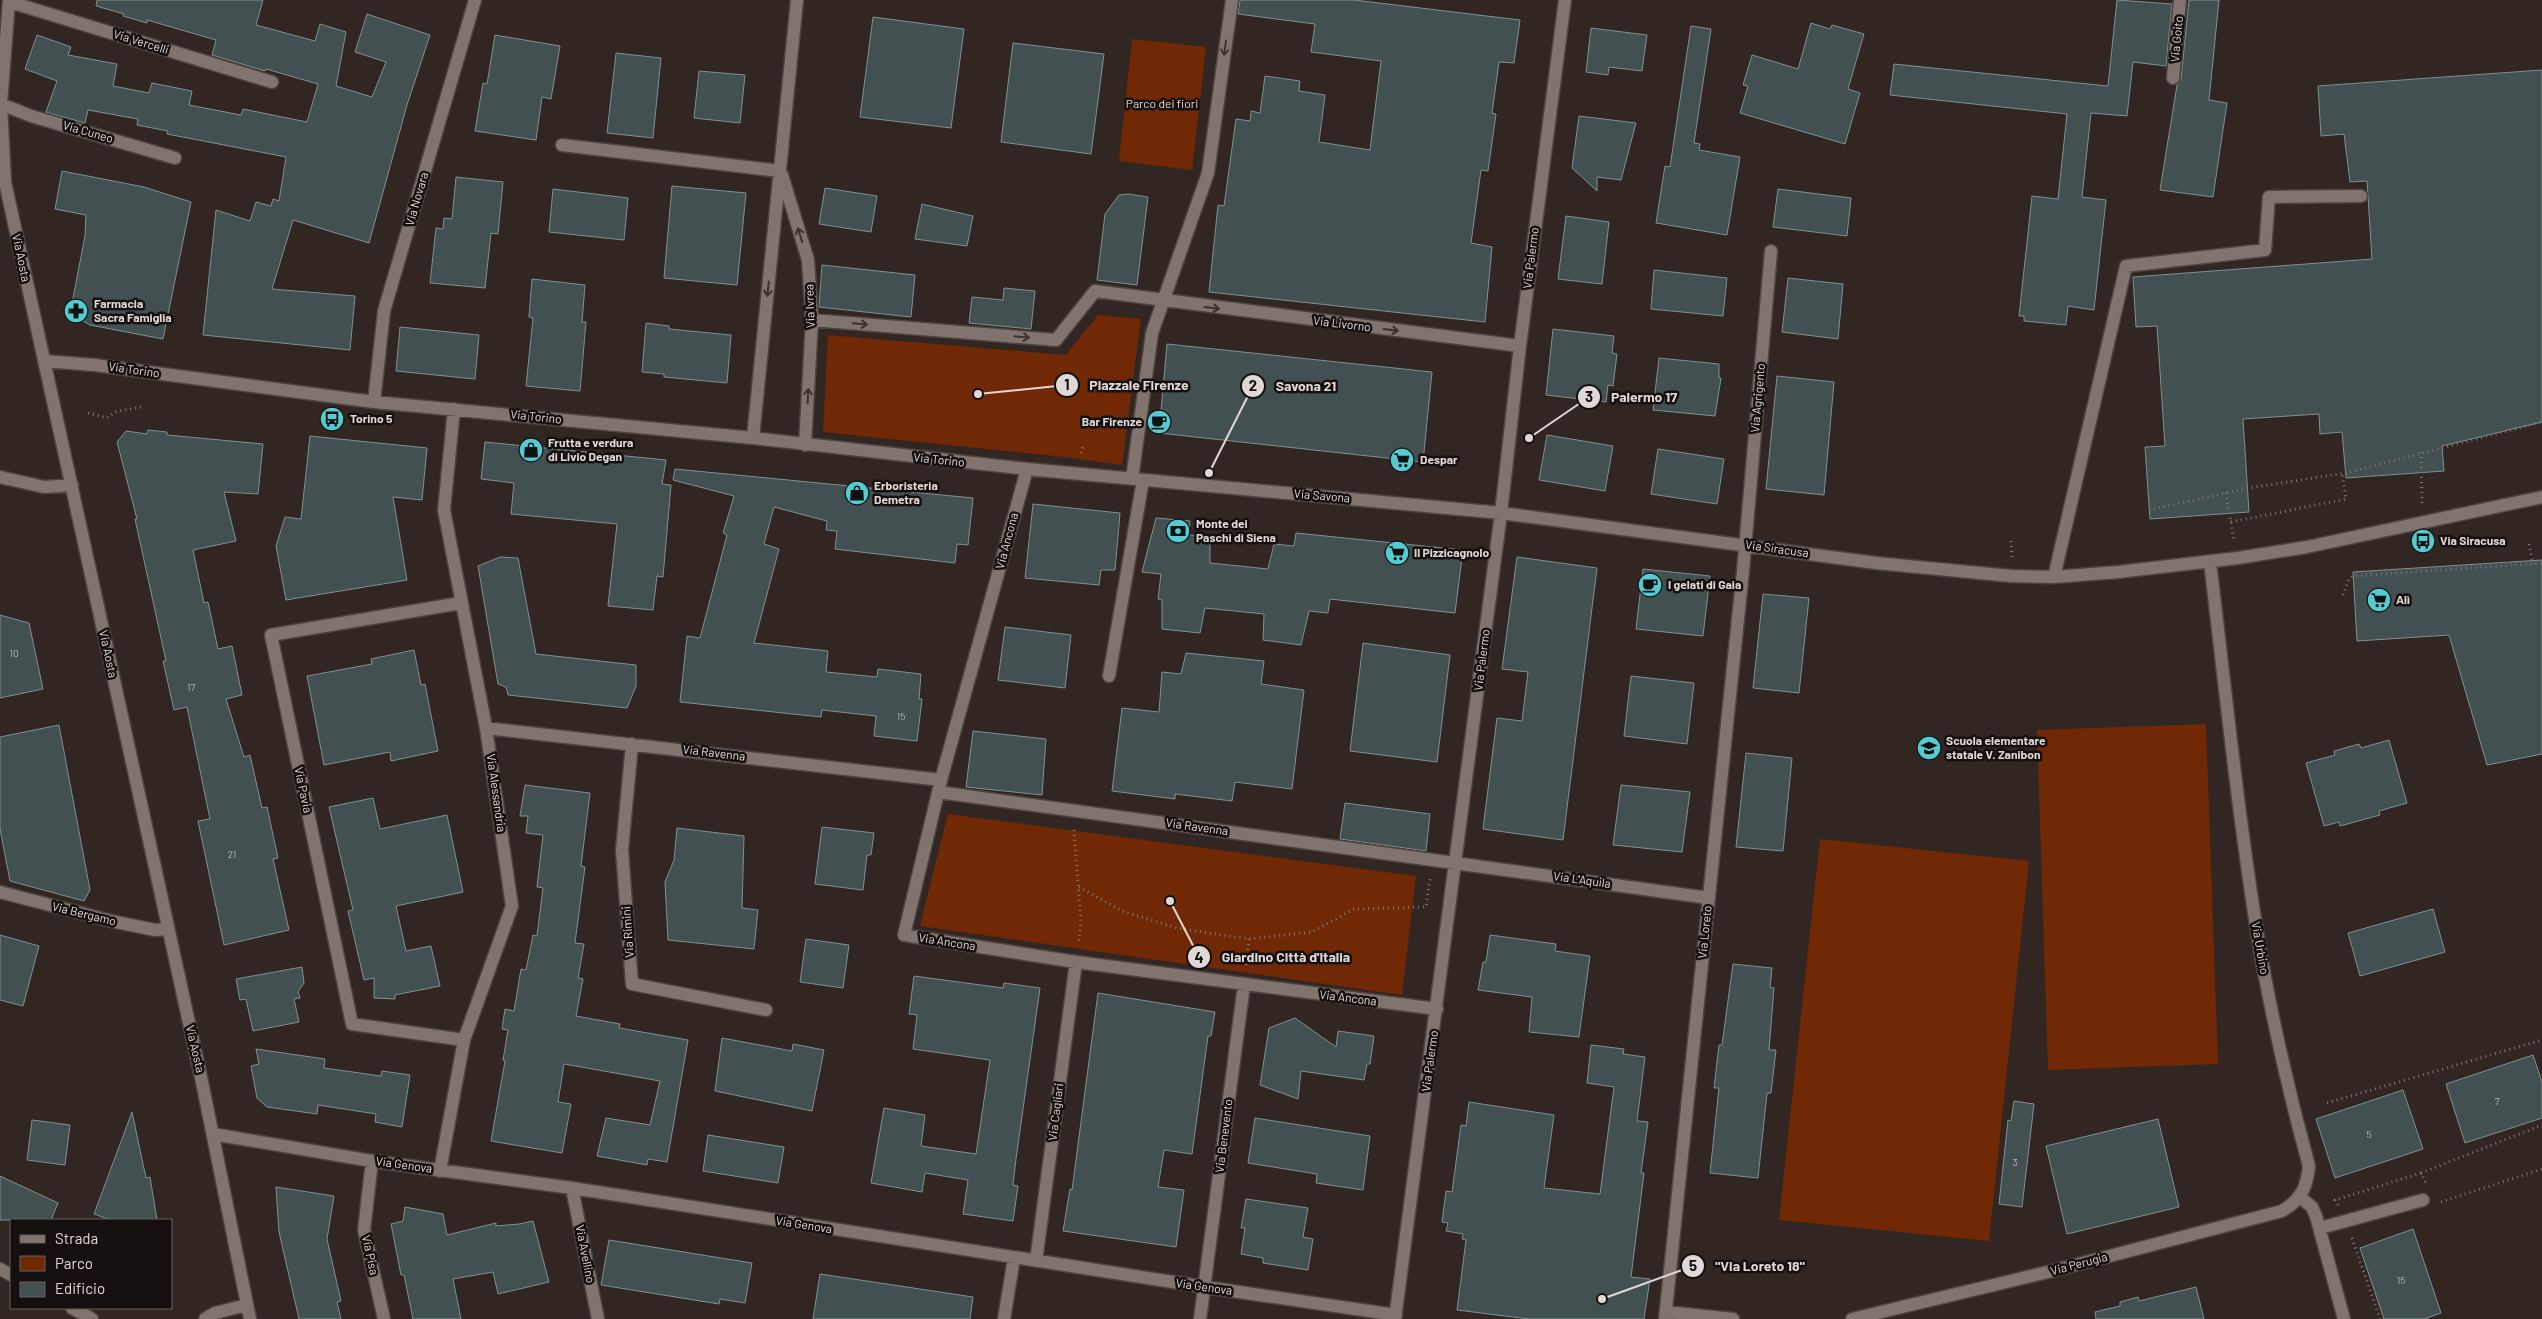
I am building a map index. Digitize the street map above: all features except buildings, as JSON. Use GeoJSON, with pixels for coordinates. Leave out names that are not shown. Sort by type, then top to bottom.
{"type":"FeatureCollection","features":[{"type":"Feature","properties":{"kind":"street","name":"Via Novara"},"geometry":{"type":"LineString","coordinates":[[374,402],[384,311],[475,0]]}},
{"type":"Feature","properties":{"kind":"street","name":"Via Ivrea"},"geometry":{"type":"LineString","coordinates":[[753,438],[797,0]]}},
{"type":"Feature","properties":{"kind":"street"},"geometry":{"type":"LineString","coordinates":[[1110,676],[1137,480],[1152,334],[1208,173],[1232,0]]}},
{"type":"Feature","properties":{"kind":"street","name":"Via Palermo"},"geometry":{"type":"LineString","coordinates":[[1396,1317],[1501,513],[1520,346],[1565,0]]}},
{"type":"Feature","properties":{"kind":"street","name":"Via Goito"},"geometry":{"type":"LineString","coordinates":[[2173,78],[2180,0]]}},
{"type":"Feature","properties":{"kind":"street","name":"Via Vercelli"},"geometry":{"type":"LineString","coordinates":[[10,1],[272,82]]}},
{"type":"Feature","properties":{"kind":"street","name":"Via Aosta"},"geometry":{"type":"LineString","coordinates":[[10,1],[1,104],[5,182],[213,1134],[250,1319]]}},
{"type":"Feature","properties":{"kind":"street","name":"Via Cuneo"},"geometry":{"type":"LineString","coordinates":[[1,104],[31,116],[175,158]]}},
{"type":"Feature","properties":{"kind":"street"},"geometry":{"type":"LineString","coordinates":[[562,145],[780,171]]}},
{"type":"Feature","properties":{"kind":"street","name":"Via Ivrea"},"geometry":{"type":"LineString","coordinates":[[780,171],[808,260],[812,320],[805,445]]}},
{"type":"Feature","properties":{"kind":"street"},"geometry":{"type":"LineString","coordinates":[[2054,577],[2126,266],[2265,250],[2269,197],[2361,196]]}},
{"type":"Feature","properties":{"kind":"street","name":"Via Agrigento"},"geometry":{"type":"LineString","coordinates":[[1745,545],[1771,251]]}},
{"type":"Feature","properties":{"kind":"street","name":"Via Livorno"},"geometry":{"type":"LineString","coordinates":[[812,320],[1056,340],[1095,291],[1164,302],[1520,346]]}},
{"type":"Feature","properties":{"kind":"street","name":"Via Torino"},"geometry":{"type":"LineString","coordinates":[[45,361],[95,365],[374,402],[753,438],[1027,470]]}},
{"type":"Feature","properties":{"kind":"street","name":"Via Alessandria"},"geometry":{"type":"LineString","coordinates":[[440,1171],[464,1040],[512,906],[486,728],[444,510],[454,409]]}},
{"type":"Feature","properties":{"kind":"street","name":"Via Savona"},"geometry":{"type":"LineString","coordinates":[[1027,470],[1501,513]]}},
{"type":"Feature","properties":{"kind":"street","name":"Via Ancona"},"geometry":{"type":"LineString","coordinates":[[1027,470],[940,786],[904,935],[1076,962],[1437,1010]]}},
{"type":"Feature","properties":{"kind":"street"},"geometry":{"type":"LineString","coordinates":[[0,477],[44,487],[72,486]]}},
{"type":"Feature","properties":{"kind":"street","name":"Via Siracusa"},"geometry":{"type":"LineString","coordinates":[[1501,513],[1966,573],[2054,577],[2210,562],[2307,547],[2542,497]]}},
{"type":"Feature","properties":{"kind":"street","name":"Via Loreto"},"geometry":{"type":"LineString","coordinates":[[1666,1316],[1745,545]]}},
{"type":"Feature","properties":{"kind":"street","name":"Via Urbino"},"geometry":{"type":"LineString","coordinates":[[2210,562],[2229,731],[2261,956],[2277,1036],[2309,1166],[2307,1183],[2300,1198]]}},
{"type":"Feature","properties":{"kind":"street","name":"Via Pavia"},"geometry":{"type":"LineString","coordinates":[[461,603],[271,635],[352,1024],[464,1040]]}},
{"type":"Feature","properties":{"kind":"street","name":"Via Ravenna"},"geometry":{"type":"LineString","coordinates":[[486,728],[632,744],[940,786],[1456,863]]}},
{"type":"Feature","properties":{"kind":"street","name":"Via Rimini"},"geometry":{"type":"LineString","coordinates":[[632,744],[622,850],[632,984],[766,1010]]}},
{"type":"Feature","properties":{"kind":"street","name":"Via L'Aquila"},"geometry":{"type":"LineString","coordinates":[[1456,863],[1709,898]]}},
{"type":"Feature","properties":{"kind":"street","name":"Via Bergamo"},"geometry":{"type":"LineString","coordinates":[[0,892],[111,921],[155,930],[168,929]]}},
{"type":"Feature","properties":{"kind":"street","name":"Via Cagliari"},"geometry":{"type":"LineString","coordinates":[[1036,1261],[1076,962]]}},
{"type":"Feature","properties":{"kind":"street","name":"Via Benevento"},"geometry":{"type":"LineString","coordinates":[[1205,1287],[1244,985]]}},
{"type":"Feature","properties":{"kind":"street","name":"Via Genova"},"geometry":{"type":"LineString","coordinates":[[213,1134],[372,1161],[572,1188],[1396,1317]]}},
{"type":"Feature","properties":{"kind":"street","name":"Via Pisa"},"geometry":{"type":"LineString","coordinates":[[372,1161],[364,1230],[384,1319]]}},
{"type":"Feature","properties":{"kind":"street","name":"Via Avellino"},"geometry":{"type":"LineString","coordinates":[[572,1188],[598,1319]]}},
{"type":"Feature","properties":{"kind":"street"},"geometry":{"type":"LineString","coordinates":[[2300,1198],[2312,1207],[2320,1228],[2344,1319]]}},
{"type":"Feature","properties":{"kind":"street","name":"Via Perugia"},"geometry":{"type":"LineString","coordinates":[[1852,1319],[2013,1281],[2282,1211],[2300,1198]]}},
{"type":"Feature","properties":{"kind":"street"},"geometry":{"type":"LineString","coordinates":[[2320,1228],[2345,1219],[2423,1200]]}},
{"type":"Feature","properties":{"kind":"street"},"geometry":{"type":"LineString","coordinates":[[1004,1319],[1014,1258]]}},
{"type":"Feature","properties":{"kind":"street"},"geometry":{"type":"LineString","coordinates":[[1200,1319],[1205,1287]]}},
{"type":"Feature","properties":{"kind":"street"},"geometry":{"type":"LineString","coordinates":[[204,1319],[216,1313],[247,1305]]}},
{"type":"Feature","properties":{"kind":"street"},"geometry":{"type":"LineString","coordinates":[[74,1309],[92,1319]]}},
{"type":"Feature","properties":{"kind":"street"},"geometry":{"type":"LineString","coordinates":[[1666,1316],[1733,1319]]}},
{"type":"Feature","properties":{"kind":"path"},"geometry":{"type":"LineString","coordinates":[[88,413],[107,418],[115,412],[141,407]]}},
{"type":"Feature","properties":{"kind":"path"},"geometry":{"type":"LineString","coordinates":[[2150,510],[2226,493],[2342,473],[2542,422]]}},
{"type":"Feature","properties":{"kind":"path"},"geometry":{"type":"LineString","coordinates":[[1081,452],[1083,447]]}},
{"type":"Feature","properties":{"kind":"path"},"geometry":{"type":"LineString","coordinates":[[2421,452],[2423,508]]}},
{"type":"Feature","properties":{"kind":"path"},"geometry":{"type":"LineString","coordinates":[[2231,522],[2346,499],[2342,473]]}},
{"type":"Feature","properties":{"kind":"path"},"geometry":{"type":"LineString","coordinates":[[2226,493],[2236,545]]}},
{"type":"Feature","properties":{"kind":"path"},"geometry":{"type":"LineString","coordinates":[[2012,541],[2012,557]]}},
{"type":"Feature","properties":{"kind":"path"},"geometry":{"type":"LineString","coordinates":[[2530,544],[2533,564]]}},
{"type":"Feature","properties":{"kind":"path"},"geometry":{"type":"LineString","coordinates":[[2343,595],[2350,579],[2354,576],[2542,563]]}},
{"type":"Feature","properties":{"kind":"path"},"geometry":{"type":"LineString","coordinates":[[1074,830],[1080,922],[1076,962]]}},
{"type":"Feature","properties":{"kind":"path"},"geometry":{"type":"LineString","coordinates":[[1079,887],[1122,911],[1177,928],[1249,939],[1312,932],[1354,909],[1426,907],[1430,879]]}},
{"type":"Feature","properties":{"kind":"path"},"geometry":{"type":"LineString","coordinates":[[1244,985],[1249,939]]}},
{"type":"Feature","properties":{"kind":"path"},"geometry":{"type":"LineString","coordinates":[[2327,1103],[2542,1040]]}},
{"type":"Feature","properties":{"kind":"path"},"geometry":{"type":"LineString","coordinates":[[2421,1172],[2542,1125]]}},
{"type":"Feature","properties":{"kind":"path"},"geometry":{"type":"LineString","coordinates":[[2335,1200],[2345,1219],[2380,1319]]}},
{"type":"Feature","properties":{"kind":"green space","name":"Parco dei fiori"},"geometry":{"type":"Polygon","coordinates":[[[1132,39],[1206,47],[1192,170],[1119,161],[1132,39]]]}},
{"type":"Feature","properties":{"kind":"green space"},"geometry":{"type":"Polygon","coordinates":[[[1098,315],[1141,319],[1122,465],[1065,457],[823,432],[828,335],[1066,355],[1098,315]]]}},
{"type":"Feature","properties":{"kind":"green space"},"geometry":{"type":"Polygon","coordinates":[[[2206,724],[2218,1064],[2048,1070],[2037,730],[2206,724]]]}},
{"type":"Feature","properties":{"kind":"green space"},"geometry":{"type":"Polygon","coordinates":[[[948,814],[1416,876],[1402,995],[920,926],[948,814]]]}},
{"type":"Feature","properties":{"kind":"green space"},"geometry":{"type":"Polygon","coordinates":[[[1820,839],[2029,861],[1989,1241],[1779,1220],[1820,839]]]}},
{"type":"Feature","properties":{"kind":"place","name":"Farmacia Sacra Famiglia"},"geometry":{"type":"Point","coordinates":[76,311]}},
{"type":"Feature","properties":{"kind":"place","name":"Piazzale Firenze"},"geometry":{"type":"Point","coordinates":[978,394]}},
{"type":"Feature","properties":{"kind":"place","name":"Torino 5"},"geometry":{"type":"Point","coordinates":[332,419]}},
{"type":"Feature","properties":{"kind":"place","name":"Bar Firenze"},"geometry":{"type":"Point","coordinates":[1159,422]}},
{"type":"Feature","properties":{"kind":"place","name":"Palermo 17"},"geometry":{"type":"Point","coordinates":[1529,438]}},
{"type":"Feature","properties":{"kind":"place","name":"Frutta e verdura di Livio Degan"},"geometry":{"type":"Point","coordinates":[531,450]}},
{"type":"Feature","properties":{"kind":"place","name":"Despar"},"geometry":{"type":"Point","coordinates":[1402,460]}},
{"type":"Feature","properties":{"kind":"place","name":"Savona 21"},"geometry":{"type":"Point","coordinates":[1209,473]}},
{"type":"Feature","properties":{"kind":"place","name":"Erboristeria Demetra"},"geometry":{"type":"Point","coordinates":[857,493]}},
{"type":"Feature","properties":{"kind":"place","name":"Monte dei Paschi di Siena"},"geometry":{"type":"Point","coordinates":[1178,531]}},
{"type":"Feature","properties":{"kind":"place","name":"Via Siracusa"},"geometry":{"type":"Point","coordinates":[2423,541]}},
{"type":"Feature","properties":{"kind":"place","name":"Il Pizzicagnolo"},"geometry":{"type":"Point","coordinates":[1397,553]}},
{"type":"Feature","properties":{"kind":"place","name":"I gelati di Gaia"},"geometry":{"type":"Point","coordinates":[1650,585]}},
{"type":"Feature","properties":{"kind":"place","name":"Alì"},"geometry":{"type":"Point","coordinates":[2379,600]}},
{"type":"Feature","properties":{"kind":"place","name":"Scuola elementare statale V. Zanibon"},"geometry":{"type":"Point","coordinates":[1929,748]}},
{"type":"Feature","properties":{"kind":"place","name":"Giardino Città d'Italia"},"geometry":{"type":"Point","coordinates":[1170,901]}},
{"type":"Feature","properties":{"kind":"place","name":"\"Via Loreto 18\""},"geometry":{"type":"Point","coordinates":[1602,1299]}}]}
